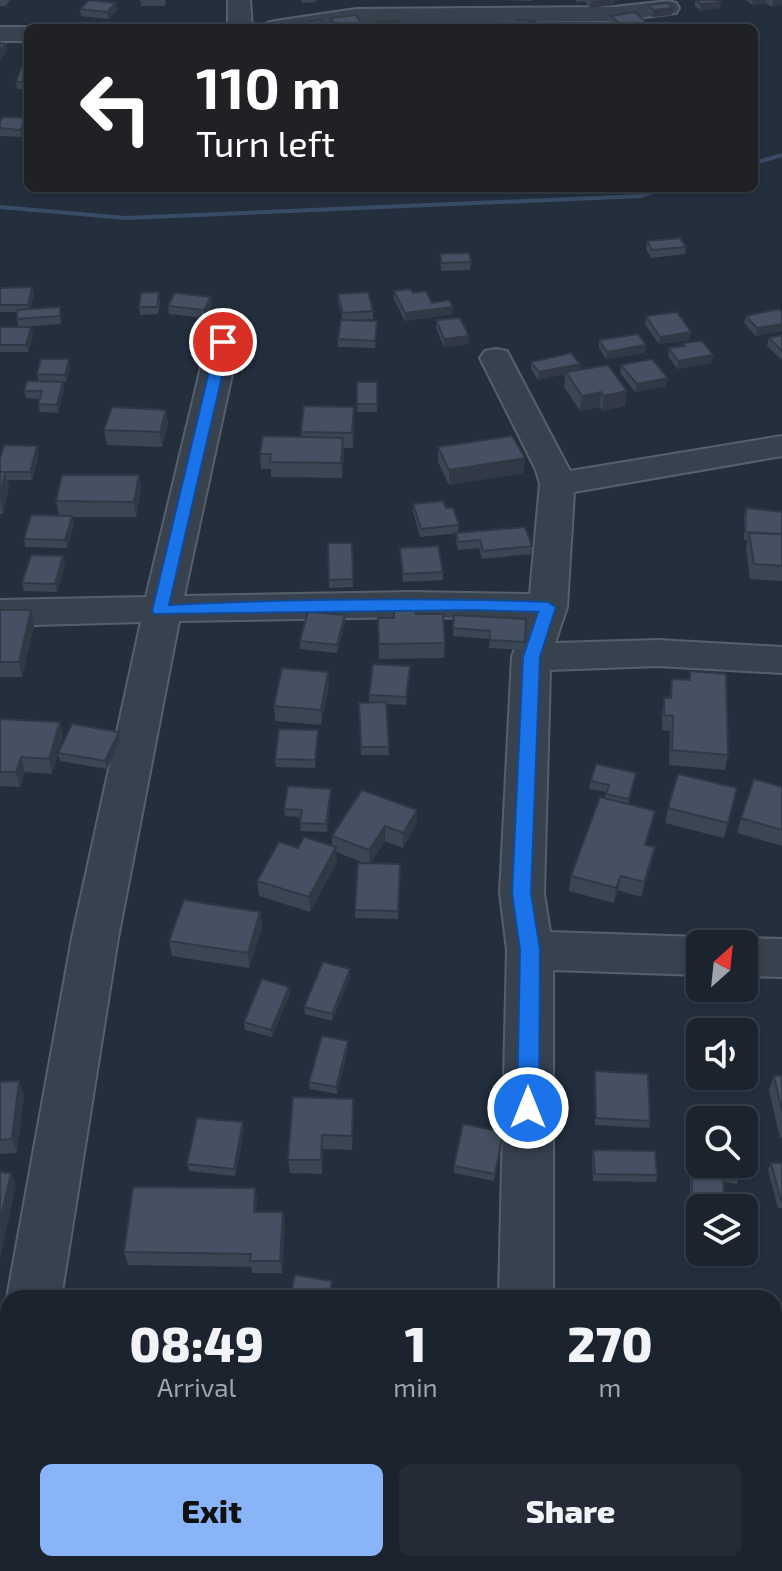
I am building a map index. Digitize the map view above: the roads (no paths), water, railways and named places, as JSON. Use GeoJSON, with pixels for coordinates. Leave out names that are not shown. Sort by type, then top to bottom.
{"type":"FeatureCollection","features":[{"type":"Feature","properties":{"kind":"street"},"geometry":{"type":"LineString","coordinates":[[239,0],[240,24]]}},
{"type":"Feature","properties":{"kind":"street"},"geometry":{"type":"LineString","coordinates":[[291,24],[353,8],[614,14],[668,8]]}},
{"type":"Feature","properties":{"kind":"street"},"geometry":{"type":"LineString","coordinates":[[0,34],[24,34]]}},
{"type":"Feature","properties":{"kind":"street"},"geometry":{"type":"LineString","coordinates":[[35,1290],[59,1124],[160,611],[223,342]]}},
{"type":"Feature","properties":{"kind":"street"},"geometry":{"type":"LineString","coordinates":[[496,358],[553,470],[557,484],[548,607],[531,657],[522,893],[530,950],[526,1290]]}},
{"type":"Feature","properties":{"kind":"street"},"geometry":{"type":"LineString","coordinates":[[557,484],[782,446]]}},
{"type":"Feature","properties":{"kind":"street"},"geometry":{"type":"LineString","coordinates":[[0,613],[257,606],[548,607]]}},
{"type":"Feature","properties":{"kind":"street"},"geometry":{"type":"LineString","coordinates":[[531,657],[658,653],[782,660]]}},
{"type":"Feature","properties":{"kind":"street"},"geometry":{"type":"LineString","coordinates":[[530,950],[686,956]]}},
{"type":"Feature","properties":{"kind":"street"},"geometry":{"type":"LineString","coordinates":[[758,957],[782,958]]}},
{"type":"Feature","properties":{"kind":"waterway"},"geometry":{"type":"LineString","coordinates":[[758,162],[782,155]]}},
{"type":"Feature","properties":{"kind":"waterway"},"geometry":{"type":"LineString","coordinates":[[0,207],[126,218],[641,196],[654,192]]}}]}
